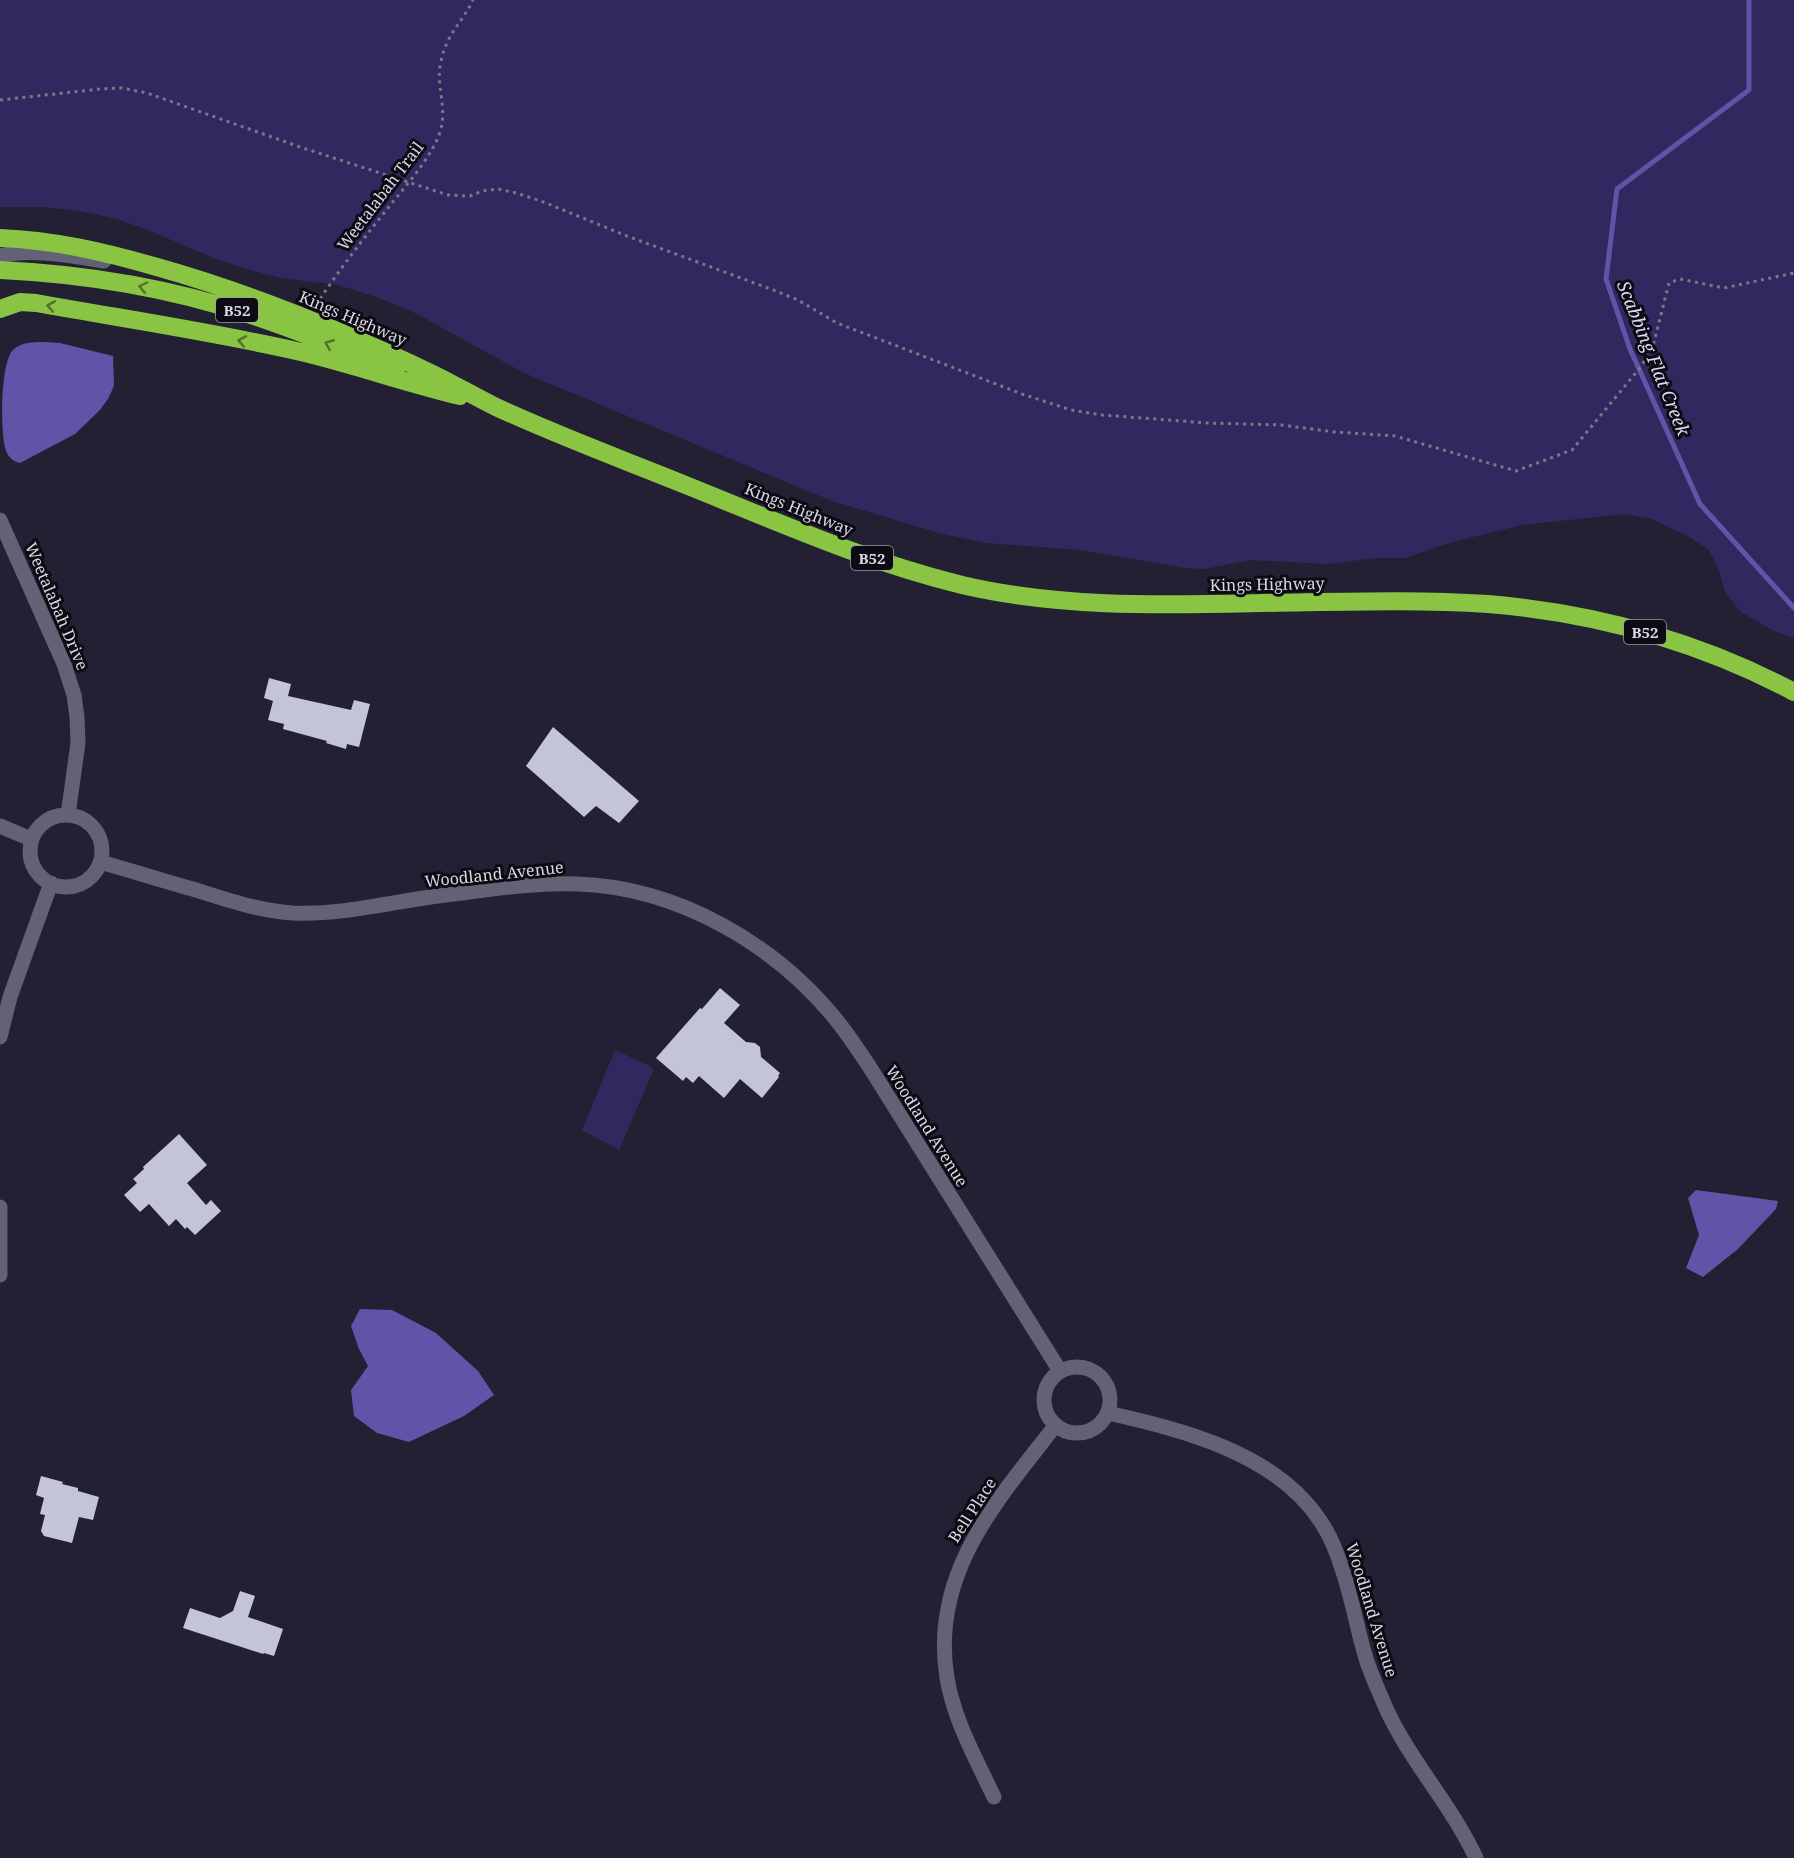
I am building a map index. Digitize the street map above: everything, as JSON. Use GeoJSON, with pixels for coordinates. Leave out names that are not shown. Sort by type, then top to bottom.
{"type":"FeatureCollection","features":[{"type":"Feature","properties":{"kind":"highway","name":"Kings Highway"},"geometry":{"type":"LineString","coordinates":[[0,238],[88,248],[187,275],[237,292],[307,319],[435,375],[497,408],[832,544],[890,565],[964,585],[1020,595],[1089,602],[1449,603],[1537,610],[1614,624],[1666,639],[1728,661],[1794,693]]}},
{"type":"Feature","properties":{"kind":"highway","name":"Kings Highway"},"geometry":{"type":"LineString","coordinates":[[0,270],[98,279],[150,288],[209,303],[299,332],[462,396],[402,382],[286,349],[36,303],[20,302],[0,309]]}},
{"type":"Feature","properties":{"kind":"street"},"geometry":{"type":"LineString","coordinates":[[0,256],[17,254],[67,256],[187,275]]}},
{"type":"Feature","properties":{"kind":"street","name":"Weetalabah Drive"},"geometry":{"type":"LineString","coordinates":[[0,520],[64,663],[74,695],[78,717],[78,743],[68,815]]}},
{"type":"Feature","properties":{"kind":"street"},"geometry":{"type":"LineString","coordinates":[[68,815],[84,819],[96,831],[102,846],[100,862],[93,875],[80,884],[66,887],[51,883],[41,877],[34,868],[30,857],[31,839],[38,827],[48,819],[68,815]]}},
{"type":"Feature","properties":{"kind":"street"},"geometry":{"type":"LineString","coordinates":[[0,826],[31,839]]}},
{"type":"Feature","properties":{"kind":"street","name":"Woodland Avenue"},"geometry":{"type":"LineString","coordinates":[[100,862],[228,900],[290,913],[372,908],[454,894],[543,884],[578,884],[650,895],[681,906],[714,922],[773,957],[796,977],[838,1021],[869,1066],[1060,1371]]}},
{"type":"Feature","properties":{"kind":"street"},"geometry":{"type":"LineString","coordinates":[[0,1037],[10,997],[51,883]]}},
{"type":"Feature","properties":{"kind":"street"},"geometry":{"type":"LineString","coordinates":[[0,1207],[0,1275]]}},
{"type":"Feature","properties":{"kind":"street"},"geometry":{"type":"LineString","coordinates":[[1071,1367],[1083,1367],[1103,1379],[1110,1401],[1108,1413],[1101,1423],[1091,1430],[1079,1434],[1066,1432],[1055,1426],[1048,1418],[1043,1397],[1046,1387],[1060,1371],[1071,1367]]}},
{"type":"Feature","properties":{"kind":"street","name":"Woodland Avenue"},"geometry":{"type":"LineString","coordinates":[[1108,1413],[1188,1434],[1252,1461],[1287,1485],[1314,1513],[1336,1552],[1344,1573],[1365,1656],[1395,1727],[1457,1821],[1476,1858]]}},
{"type":"Feature","properties":{"kind":"street","name":"Bell Place"},"geometry":{"type":"LineString","coordinates":[[994,1797],[954,1707],[947,1679],[943,1631],[954,1582],[975,1534],[1055,1426]]}},
{"type":"Feature","properties":{"kind":"path","name":"Weetalabah Trail"},"geometry":{"type":"LineString","coordinates":[[307,319],[344,264],[434,146],[441,130],[444,113],[440,64],[442,54],[445,43],[473,0]]}},
{"type":"Feature","properties":{"kind":"path"},"geometry":{"type":"LineString","coordinates":[[0,100],[122,88],[147,93],[448,195],[470,196],[482,191],[498,189],[541,201],[798,300],[837,323],[1022,394],[1071,410],[1102,415],[1208,423],[1281,425],[1395,436],[1516,471],[1572,450],[1639,369],[1652,350],[1669,283],[1680,279],[1724,288],[1794,273]]}},
{"type":"Feature","properties":{"kind":"shaded area"},"geometry":{"type":"Polygon","coordinates":[[[0,0],[1794,0],[1794,638],[1774,631],[1741,612],[1725,592],[1718,568],[1709,550],[1688,536],[1651,519],[1625,514],[1522,525],[1449,543],[1405,558],[1377,558],[1327,564],[1250,560],[1205,569],[1185,568],[1080,550],[985,543],[939,533],[832,501],[524,373],[417,314],[379,298],[338,285],[281,278],[254,271],[216,259],[117,219],[79,211],[42,207],[0,207],[0,0]]]}},
{"type":"Feature","properties":{"kind":"shaded area"},"geometry":{"type":"Polygon","coordinates":[[[27,343],[60,343],[113,356],[114,386],[99,411],[75,434],[20,463],[8,456],[4,442],[3,383],[9,357],[16,347],[27,343]]]}},
{"type":"Feature","properties":{"kind":"shaded area"},"geometry":{"type":"Polygon","coordinates":[[[615,1050],[650,1066],[653,1071],[619,1150],[582,1130],[615,1050]]]}},
{"type":"Feature","properties":{"kind":"shaded area"},"geometry":{"type":"Polygon","coordinates":[[[1696,1190],[1778,1201],[1776,1209],[1738,1249],[1703,1277],[1686,1268],[1699,1235],[1688,1198],[1696,1190]]]}},
{"type":"Feature","properties":{"kind":"shaded area"},"geometry":{"type":"Polygon","coordinates":[[[360,1309],[392,1310],[436,1333],[478,1371],[494,1395],[464,1416],[409,1442],[377,1433],[354,1416],[351,1390],[368,1366],[351,1326],[360,1309]]]}},
{"type":"Feature","properties":{"kind":"building"},"geometry":{"type":"Polygon","coordinates":[[[269,678],[291,684],[288,696],[351,710],[354,700],[370,704],[359,747],[347,744],[346,749],[326,743],[327,741],[283,729],[284,724],[268,720],[273,701],[264,698],[269,678]]]}},
{"type":"Feature","properties":{"kind":"building"},"geometry":{"type":"Polygon","coordinates":[[[553,727],[639,801],[619,823],[596,806],[584,817],[526,766],[553,727]]]}},
{"type":"Feature","properties":{"kind":"building"},"geometry":{"type":"Polygon","coordinates":[[[720,988],[740,1005],[724,1023],[746,1042],[755,1043],[760,1047],[761,1057],[780,1073],[762,1098],[740,1079],[724,1098],[699,1076],[693,1083],[686,1077],[683,1081],[656,1058],[720,988]]]}},
{"type":"Feature","properties":{"kind":"building"},"geometry":{"type":"Polygon","coordinates":[[[179,1134],[207,1165],[187,1183],[206,1205],[211,1200],[221,1211],[195,1235],[187,1227],[185,1229],[176,1219],[169,1226],[149,1204],[140,1212],[124,1195],[137,1183],[133,1179],[144,1169],[143,1167],[179,1134]]]}},
{"type":"Feature","properties":{"kind":"building"},"geometry":{"type":"Polygon","coordinates":[[[41,1476],[63,1482],[62,1484],[78,1488],[78,1491],[99,1497],[93,1520],[79,1517],[72,1543],[44,1536],[41,1531],[45,1515],[40,1514],[44,1498],[36,1495],[41,1476]]]}},
{"type":"Feature","properties":{"kind":"building"},"geometry":{"type":"Polygon","coordinates":[[[240,1591],[255,1596],[248,1617],[283,1629],[274,1656],[183,1628],[190,1608],[220,1618],[233,1611],[240,1591]]]}},
{"type":"Feature","properties":{"kind":"waterway","name":"Scabbing Flat Creek"},"geometry":{"type":"LineString","coordinates":[[1749,0],[1749,90],[1617,189],[1606,279],[1630,349],[1700,504],[1794,608]]}}]}
